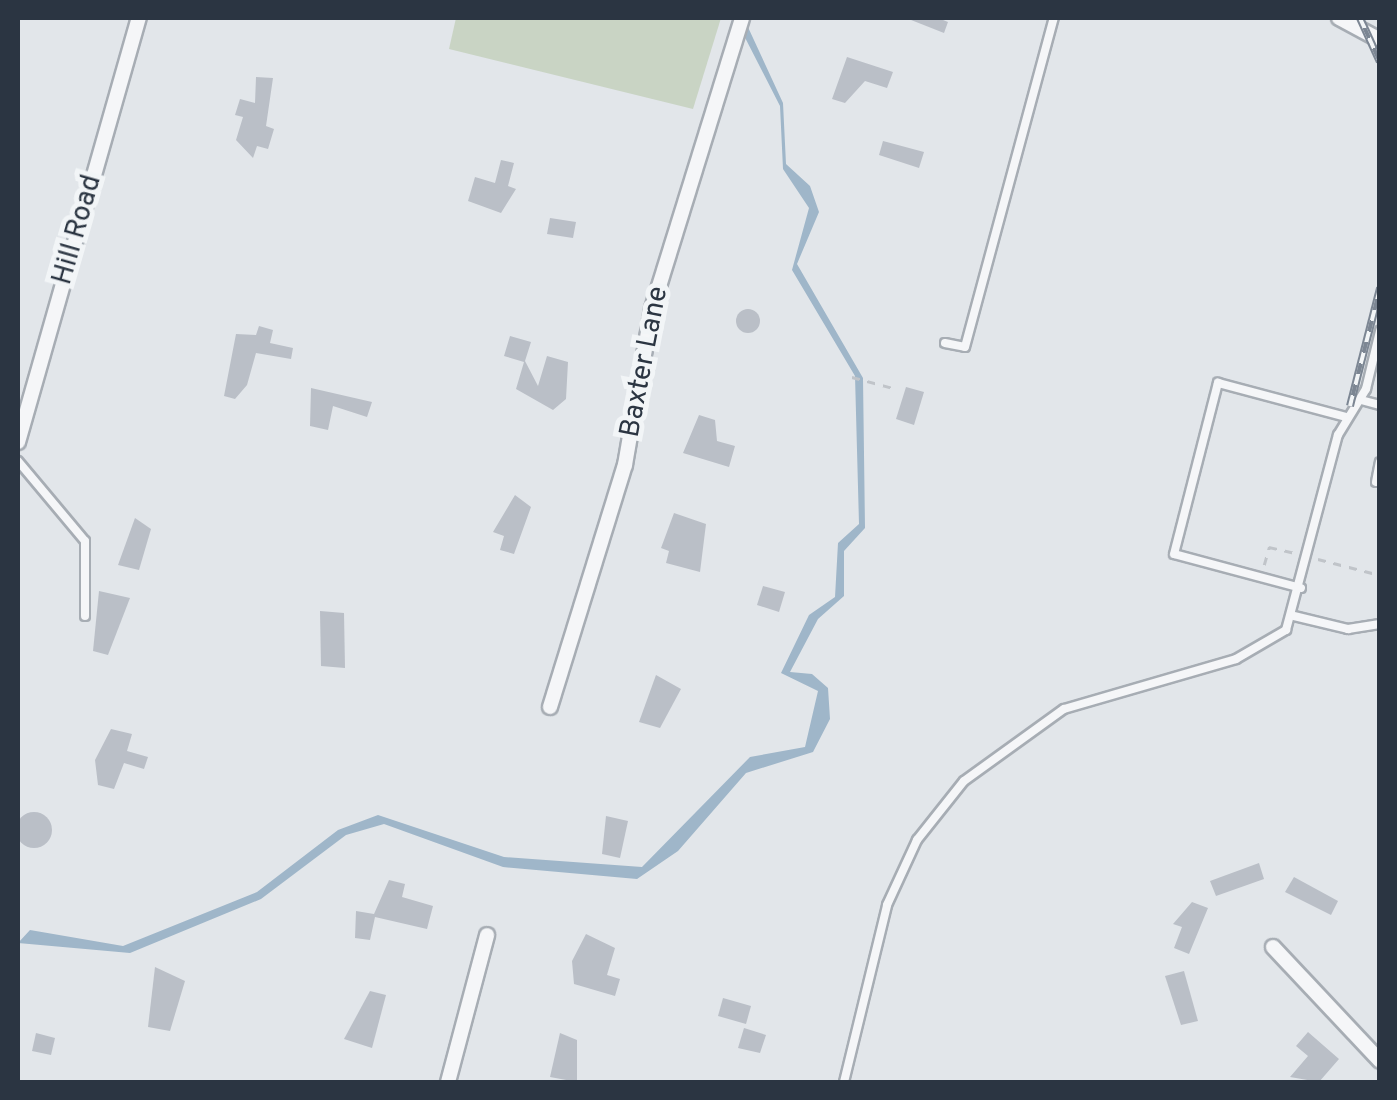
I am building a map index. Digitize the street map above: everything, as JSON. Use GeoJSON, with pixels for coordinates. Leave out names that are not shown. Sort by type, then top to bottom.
{"type":"FeatureCollection","features":[{"type":"Feature","properties":{"kind":"street","name":"Hill Road"},"geometry":{"type":"LineString","coordinates":[[18,442],[140,18]]}},
{"type":"Feature","properties":{"kind":"street"},"geometry":{"type":"LineString","coordinates":[[1339,18],[1380,40]]}},
{"type":"Feature","properties":{"kind":"street","name":"Baxter Lane"},"geometry":{"type":"LineString","coordinates":[[550,707],[625,464],[652,309],[739,24]]}},
{"type":"Feature","properties":{"kind":"street"},"geometry":{"type":"LineString","coordinates":[[448,1082],[488,935]]}},
{"type":"Feature","properties":{"kind":"street"},"geometry":{"type":"LineString","coordinates":[[1274,947],[1380,1062]]}},
{"type":"Feature","properties":{"kind":"lane"},"geometry":{"type":"LineString","coordinates":[[946,343],[965,348],[1054,18]]}},
{"type":"Feature","properties":{"kind":"lane"},"geometry":{"type":"LineString","coordinates":[[844,1082],[887,905],[918,840],[964,781],[1064,709],[1256,652],[1294,616],[1346,417],[1361,400],[1380,332]]}},
{"type":"Feature","properties":{"kind":"lane"},"geometry":{"type":"LineString","coordinates":[[1301,588],[1174,554],[1218,383],[1346,417]]}},
{"type":"Feature","properties":{"kind":"lane"},"geometry":{"type":"LineString","coordinates":[[1361,400],[1380,405]]}},
{"type":"Feature","properties":{"kind":"lane"},"geometry":{"type":"LineString","coordinates":[[18,460],[64,505],[86,541],[85,616]]}},
{"type":"Feature","properties":{"kind":"lane"},"geometry":{"type":"LineString","coordinates":[[1376,482],[1380,462]]}},
{"type":"Feature","properties":{"kind":"lane"},"geometry":{"type":"LineString","coordinates":[[1294,616],[1348,629],[1379,624]]}},
{"type":"Feature","properties":{"kind":"path"},"geometry":{"type":"LineString","coordinates":[[852,378],[894,388]]}},
{"type":"Feature","properties":{"kind":"green space"},"geometry":{"type":"Polygon","coordinates":[[[456,18],[721,18],[693,109],[449,49],[456,18]]]}},
{"type":"Feature","properties":{"kind":"water"},"geometry":{"type":"Polygon","coordinates":[[[735,18],[747,25],[783,103],[786,164],[810,186],[819,212],[797,264],[863,378],[865,528],[844,551],[844,596],[818,619],[790,672],[812,674],[828,688],[830,719],[813,752],[746,773],[678,851],[637,879],[503,867],[384,824],[346,835],[261,899],[130,953],[18,943],[30,930],[123,946],[257,892],[338,830],[378,815],[504,857],[642,867],[750,757],[805,747],[818,691],[781,673],[809,615],[835,597],[838,543],[859,524],[855,376],[792,270],[809,208],[783,169],[780,106],[735,18]]]}},
{"type":"Feature","properties":{"kind":"building"},"geometry":{"type":"Polygon","coordinates":[[[906,18],[938,18],[948,22],[944,33],[906,18]]]}},
{"type":"Feature","properties":{"kind":"building"},"geometry":{"type":"Polygon","coordinates":[[[847,57],[893,72],[887,88],[865,81],[845,103],[832,99],[847,57]]]}},
{"type":"Feature","properties":{"kind":"building"},"geometry":{"type":"Polygon","coordinates":[[[256,77],[273,78],[266,126],[274,129],[268,149],[257,146],[253,158],[236,140],[243,117],[235,115],[240,99],[255,103],[256,77]]]}},
{"type":"Feature","properties":{"kind":"building"},"geometry":{"type":"Polygon","coordinates":[[[883,141],[924,152],[919,168],[879,155],[883,141]]]}},
{"type":"Feature","properties":{"kind":"building"},"geometry":{"type":"Polygon","coordinates":[[[501,160],[514,163],[508,186],[516,189],[501,213],[468,201],[475,177],[495,183],[501,160]]]}},
{"type":"Feature","properties":{"kind":"building"},"geometry":{"type":"Polygon","coordinates":[[[550,218],[576,222],[573,238],[547,234],[550,218]]]}},
{"type":"Feature","properties":{"kind":"building"},"geometry":{"type":"Polygon","coordinates":[[[748,309],[757,312],[757,330],[748,333],[739,330],[736,321],[739,312],[748,309]]]}},
{"type":"Feature","properties":{"kind":"building"},"geometry":{"type":"Polygon","coordinates":[[[259,326],[273,330],[270,343],[293,348],[291,359],[256,353],[247,385],[235,399],[224,396],[236,334],[256,335],[259,326]]]}},
{"type":"Feature","properties":{"kind":"building"},"geometry":{"type":"Polygon","coordinates":[[[510,336],[531,342],[525,361],[538,386],[547,356],[568,362],[566,399],[553,410],[516,389],[524,362],[504,356],[510,336]]]}},
{"type":"Feature","properties":{"kind":"building"},"geometry":{"type":"Polygon","coordinates":[[[906,387],[924,392],[914,425],[896,419],[906,387]]]}},
{"type":"Feature","properties":{"kind":"building"},"geometry":{"type":"Polygon","coordinates":[[[311,388],[372,402],[367,417],[333,406],[328,430],[310,426],[311,388]]]}},
{"type":"Feature","properties":{"kind":"building"},"geometry":{"type":"Polygon","coordinates":[[[699,415],[715,420],[717,441],[735,446],[729,467],[683,453],[699,415]]]}},
{"type":"Feature","properties":{"kind":"building"},"geometry":{"type":"Polygon","coordinates":[[[515,495],[531,507],[514,554],[500,550],[504,536],[493,532],[515,495]]]}},
{"type":"Feature","properties":{"kind":"building"},"geometry":{"type":"Polygon","coordinates":[[[674,513],[706,524],[700,572],[666,563],[669,551],[661,548],[674,513]]]}},
{"type":"Feature","properties":{"kind":"building"},"geometry":{"type":"Polygon","coordinates":[[[135,518],[151,529],[139,570],[118,565],[135,518]]]}},
{"type":"Feature","properties":{"kind":"building"},"geometry":{"type":"Polygon","coordinates":[[[763,586],[785,592],[779,612],[757,605],[763,586]]]}},
{"type":"Feature","properties":{"kind":"building"},"geometry":{"type":"Polygon","coordinates":[[[99,591],[130,598],[108,655],[93,651],[99,591]]]}},
{"type":"Feature","properties":{"kind":"building"},"geometry":{"type":"Polygon","coordinates":[[[320,611],[344,613],[345,668],[321,666],[320,611]]]}},
{"type":"Feature","properties":{"kind":"building"},"geometry":{"type":"Polygon","coordinates":[[[656,675],[681,689],[660,728],[639,722],[656,675]]]}},
{"type":"Feature","properties":{"kind":"building"},"geometry":{"type":"Polygon","coordinates":[[[111,729],[132,734],[127,751],[148,757],[144,769],[124,763],[114,789],[98,785],[95,760],[111,729]]]}},
{"type":"Feature","properties":{"kind":"building"},"geometry":{"type":"Polygon","coordinates":[[[34,812],[47,817],[52,830],[47,843],[34,848],[21,843],[16,830],[21,817],[34,812]]]}},
{"type":"Feature","properties":{"kind":"building"},"geometry":{"type":"Polygon","coordinates":[[[606,816],[628,821],[620,858],[602,854],[606,816]]]}},
{"type":"Feature","properties":{"kind":"building"},"geometry":{"type":"Polygon","coordinates":[[[1259,863],[1264,879],[1216,896],[1210,881],[1259,863]]]}},
{"type":"Feature","properties":{"kind":"building"},"geometry":{"type":"Polygon","coordinates":[[[1294,877],[1338,901],[1331,915],[1285,892],[1294,877]]]}},
{"type":"Feature","properties":{"kind":"building"},"geometry":{"type":"Polygon","coordinates":[[[389,880],[405,884],[402,897],[433,906],[427,929],[375,917],[370,940],[355,938],[356,911],[374,914],[389,880]]]}},
{"type":"Feature","properties":{"kind":"building"},"geometry":{"type":"Polygon","coordinates":[[[1192,902],[1208,908],[1189,954],[1174,948],[1182,927],[1173,924],[1192,902]]]}},
{"type":"Feature","properties":{"kind":"building"},"geometry":{"type":"Polygon","coordinates":[[[586,934],[615,948],[607,975],[620,979],[615,996],[574,984],[572,961],[586,934]]]}},
{"type":"Feature","properties":{"kind":"building"},"geometry":{"type":"Polygon","coordinates":[[[155,967],[185,981],[170,1031],[148,1027],[155,967]]]}},
{"type":"Feature","properties":{"kind":"building"},"geometry":{"type":"Polygon","coordinates":[[[1184,971],[1198,1021],[1181,1025],[1165,976],[1184,971]]]}},
{"type":"Feature","properties":{"kind":"building"},"geometry":{"type":"Polygon","coordinates":[[[370,991],[386,995],[372,1048],[344,1039],[370,991]]]}},
{"type":"Feature","properties":{"kind":"building"},"geometry":{"type":"Polygon","coordinates":[[[723,998],[751,1006],[746,1024],[718,1016],[723,998]]]}},
{"type":"Feature","properties":{"kind":"building"},"geometry":{"type":"Polygon","coordinates":[[[744,1028],[766,1035],[760,1053],[738,1048],[744,1028]]]}},
{"type":"Feature","properties":{"kind":"building"},"geometry":{"type":"Polygon","coordinates":[[[1308,1032],[1339,1059],[1319,1082],[1290,1077],[1308,1056],[1296,1046],[1308,1032]]]}},
{"type":"Feature","properties":{"kind":"building"},"geometry":{"type":"Polygon","coordinates":[[[36,1033],[55,1038],[51,1055],[32,1051],[36,1033]]]}},
{"type":"Feature","properties":{"kind":"building"},"geometry":{"type":"Polygon","coordinates":[[[560,1033],[577,1040],[577,1082],[550,1077],[560,1033]]]}},
{"type":"Feature","properties":{"kind":"railway"},"geometry":{"type":"LineString","coordinates":[[1360,18],[1380,62]]}},
{"type":"Feature","properties":{"kind":"railway"},"geometry":{"type":"LineString","coordinates":[[1350,406],[1380,288]]}}]}
